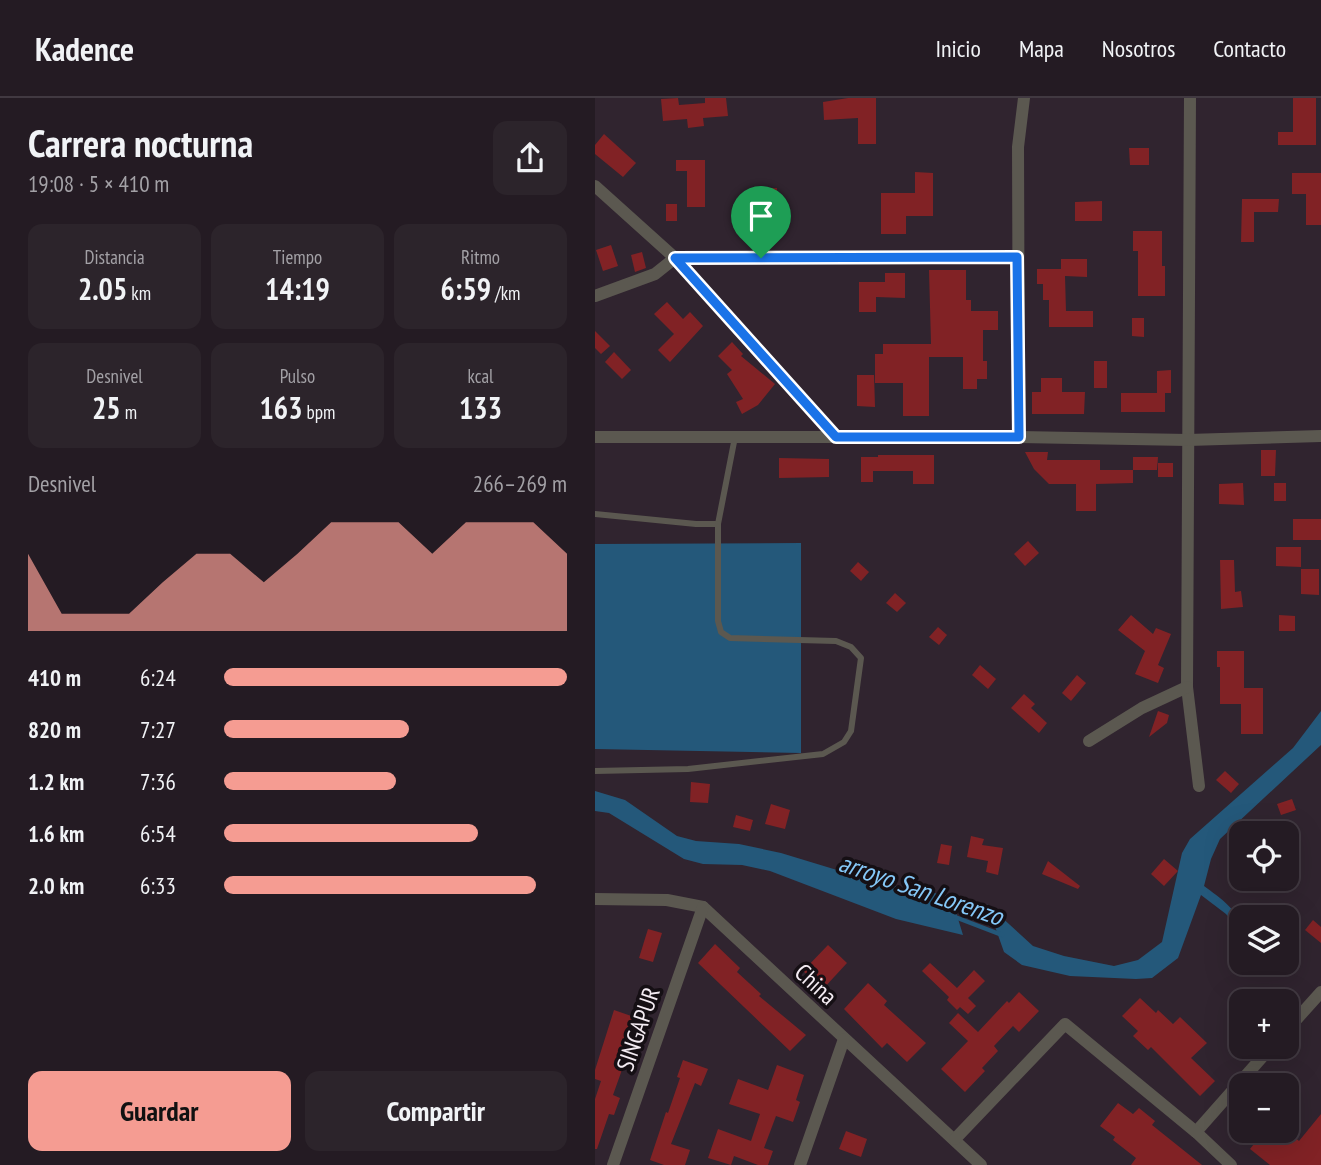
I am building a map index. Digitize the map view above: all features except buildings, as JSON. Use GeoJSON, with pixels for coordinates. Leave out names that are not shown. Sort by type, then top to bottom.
{"type":"FeatureCollection","features":[{"type":"Feature","properties":{"kind":"street"},"geometry":{"type":"LineString","coordinates":[[1019,437],[1018,147],[1024,98]]}},
{"type":"Feature","properties":{"kind":"street"},"geometry":{"type":"LineString","coordinates":[[1190,98],[1187,687],[1199,786]]}},
{"type":"Feature","properties":{"kind":"street"},"geometry":{"type":"LineString","coordinates":[[595,186],[675,258],[836,437]]}},
{"type":"Feature","properties":{"kind":"street"},"geometry":{"type":"LineString","coordinates":[[595,296],[655,274],[675,258],[1017,257]]}},
{"type":"Feature","properties":{"kind":"street"},"geometry":{"type":"LineString","coordinates":[[595,437],[1019,437],[1188,440],[1321,436]]}},
{"type":"Feature","properties":{"kind":"street"},"geometry":{"type":"LineString","coordinates":[[1089,741],[1142,708],[1187,687]]}},
{"type":"Feature","properties":{"kind":"street"},"geometry":{"type":"LineString","coordinates":[[595,899],[667,900],[703,908]]}},
{"type":"Feature","properties":{"kind":"street","name":"China"},"geometry":{"type":"LineString","coordinates":[[703,908],[981,1165]]}},
{"type":"Feature","properties":{"kind":"street","name":"SINGAPUR"},"geometry":{"type":"LineString","coordinates":[[613,1165],[703,908]]}},
{"type":"Feature","properties":{"kind":"street"},"geometry":{"type":"LineString","coordinates":[[1299,1017],[1321,992]]}},
{"type":"Feature","properties":{"kind":"street"},"geometry":{"type":"LineString","coordinates":[[955,1139],[1065,1024],[1196,1132],[1231,1165]]}},
{"type":"Feature","properties":{"kind":"street"},"geometry":{"type":"LineString","coordinates":[[800,1165],[844,1039]]}},
{"type":"Feature","properties":{"kind":"street"},"geometry":{"type":"LineString","coordinates":[[1196,1132],[1261,1059]]}},
{"type":"Feature","properties":{"kind":"lane"},"geometry":{"type":"LineString","coordinates":[[595,771],[688,769],[823,754],[843,741],[852,731],[860,658],[851,647],[836,641],[730,639],[721,632],[718,621],[718,524],[735,437]]}},
{"type":"Feature","properties":{"kind":"lane"},"geometry":{"type":"LineString","coordinates":[[595,514],[718,524]]}},
{"type":"Feature","properties":{"kind":"water"},"geometry":{"type":"Polygon","coordinates":[[[801,543],[801,753],[595,749],[595,544],[801,543]]]}},
{"type":"Feature","properties":{"kind":"water"},"geometry":{"type":"Polygon","coordinates":[[[1321,711],[1321,745],[1239,821],[1229,821],[1229,831],[1220,839],[1211,859],[1204,886],[1229,907],[1229,918],[1201,895],[1178,958],[1152,978],[1070,976],[1022,965],[1004,952],[987,904],[1033,946],[1064,956],[1114,966],[1138,960],[1162,942],[1182,853],[1190,839],[1293,748],[1321,711]]]}},
{"type":"Feature","properties":{"kind":"water"},"geometry":{"type":"Polygon","coordinates":[[[595,791],[625,800],[677,836],[696,841],[739,844],[781,853],[883,884],[951,896],[963,935],[896,919],[770,871],[742,865],[703,864],[684,859],[609,813],[595,811],[595,791]]]}},
{"type":"Feature","properties":{"kind":"waterway","name":"arroyo San Lorenzo"},"geometry":{"type":"LineString","coordinates":[[955,917],[1002,935]]}},
{"type":"Feature","properties":{"kind":"route"},"geometry":{"type":"LineString","coordinates":[[1017,257],[1019,437],[836,437],[675,258],[761,258],[1017,257]]}}]}
